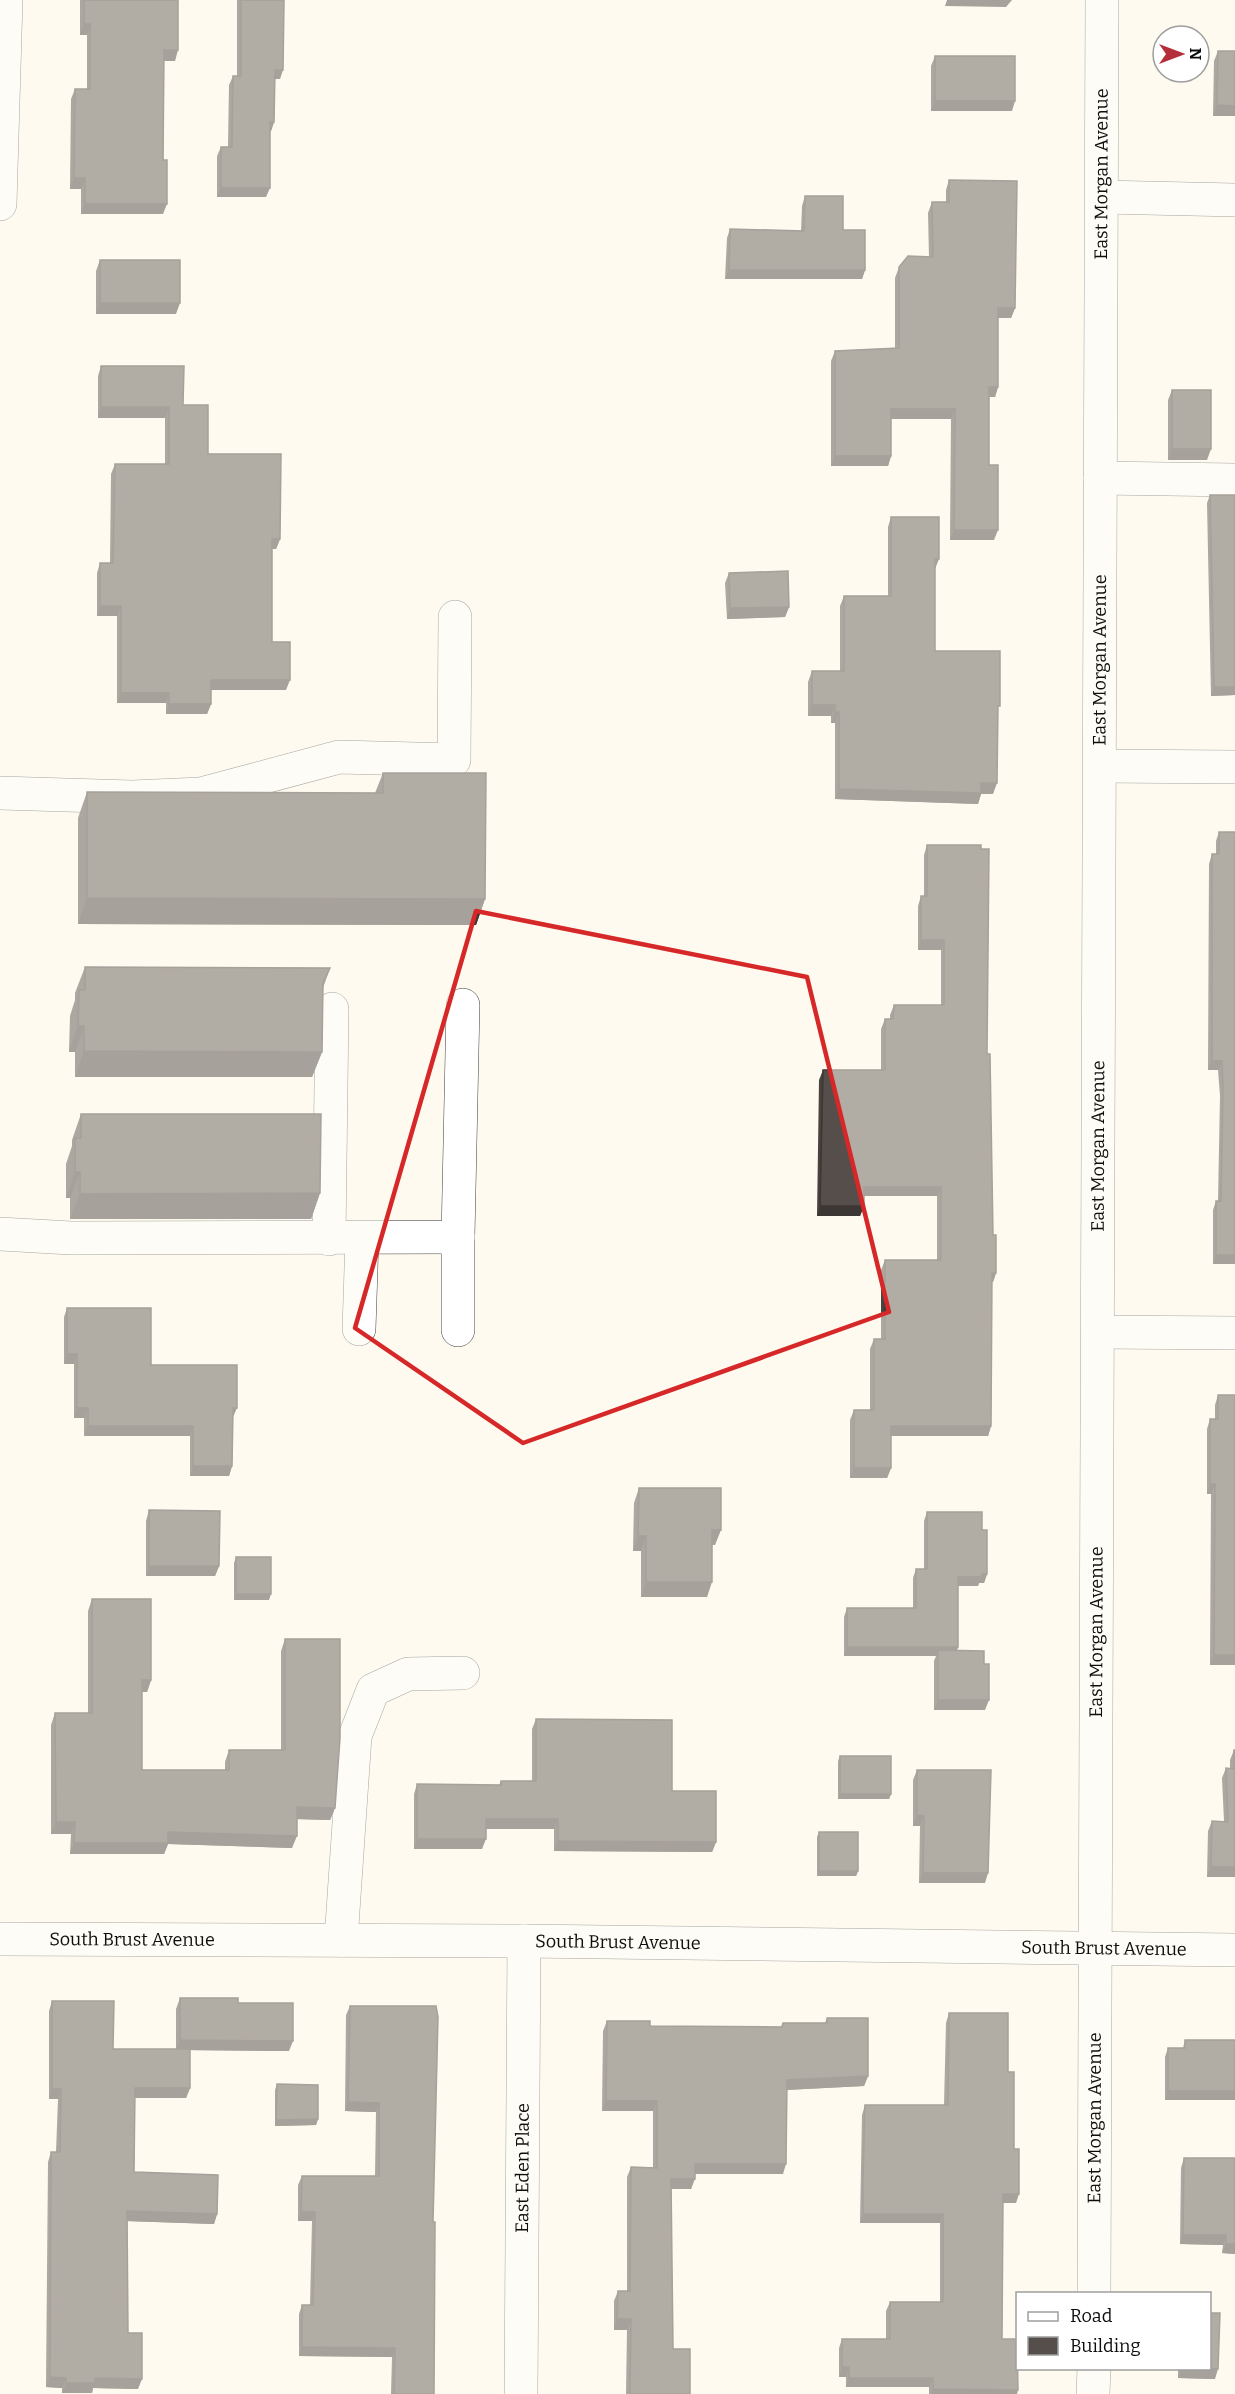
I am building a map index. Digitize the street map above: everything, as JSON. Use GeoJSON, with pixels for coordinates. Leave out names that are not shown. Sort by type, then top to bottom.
{"type":"FeatureCollection","features":[{"type":"Feature","properties":{"kind":"street"},"geometry":{"type":"LineString","coordinates":[[0,204],[6,0]]}},
{"type":"Feature","properties":{"kind":"street","name":"East Morgan Avenue"},"geometry":{"type":"LineString","coordinates":[[1094,2292],[1102,0]]}},
{"type":"Feature","properties":{"kind":"street"},"geometry":{"type":"LineString","coordinates":[[1101,197],[1235,200]]}},
{"type":"Feature","properties":{"kind":"street"},"geometry":{"type":"LineString","coordinates":[[1100,478],[1235,480]]}},
{"type":"Feature","properties":{"kind":"street"},"geometry":{"type":"LineString","coordinates":[[0,793],[132,797],[201,794],[339,757],[454,760],[455,618]]}},
{"type":"Feature","properties":{"kind":"street"},"geometry":{"type":"LineString","coordinates":[[1100,766],[1235,767]]}},
{"type":"Feature","properties":{"kind":"street"},"geometry":{"type":"LineString","coordinates":[[458,1330],[463,1005]]}},
{"type":"Feature","properties":{"kind":"street"},"geometry":{"type":"LineString","coordinates":[[329,1239],[332,1009]]}},
{"type":"Feature","properties":{"kind":"street"},"geometry":{"type":"LineString","coordinates":[[0,1234],[71,1238],[458,1237]]}},
{"type":"Feature","properties":{"kind":"street"},"geometry":{"type":"LineString","coordinates":[[359,1329],[362,1239]]}},
{"type":"Feature","properties":{"kind":"street"},"geometry":{"type":"LineString","coordinates":[[1098,1332],[1235,1333]]}},
{"type":"Feature","properties":{"kind":"street"},"geometry":{"type":"LineString","coordinates":[[341,1940],[355,1736],[373,1690],[408,1674],[463,1673]]}},
{"type":"Feature","properties":{"kind":"street","name":"South Brust Avenue"},"geometry":{"type":"LineString","coordinates":[[0,1940],[524,1941],[1235,1950]]}},
{"type":"Feature","properties":{"kind":"street","name":"East Eden Place"},"geometry":{"type":"LineString","coordinates":[[521,2394],[524,1941]]}},
{"type":"Feature","properties":{"kind":"street"},"geometry":{"type":"LineString","coordinates":[[1094,2370],[1094,2394]]}},
{"type":"Feature","properties":{"kind":"highlighted area"},"geometry":{"type":"Polygon","coordinates":[[[476,911],[807,977],[889,1312],[523,1443],[355,1328],[476,911]]]}},
{"type":"Feature","properties":{"kind":"building"},"geometry":{"type":"Polygon","coordinates":[[[84,0],[178,0],[178,50],[164,50],[163,160],[167,160],[167,204],[85,204],[85,178],[74,178],[75,89],[90,89],[90,24],[84,24],[84,0]]]}},
{"type":"Feature","properties":{"kind":"building"},"geometry":{"type":"Polygon","coordinates":[[[241,0],[284,0],[283,70],[275,70],[274,122],[270,122],[270,188],[221,188],[221,147],[232,147],[233,76],[241,76],[241,0]]]}},
{"type":"Feature","properties":{"kind":"building"},"geometry":{"type":"Polygon","coordinates":[[[1218,51],[1235,51],[1235,106],[1217,105],[1218,51]]]}},
{"type":"Feature","properties":{"kind":"building"},"geometry":{"type":"Polygon","coordinates":[[[935,56],[1015,56],[1015,101],[935,101],[935,56]]]}},
{"type":"Feature","properties":{"kind":"building"},"geometry":{"type":"Polygon","coordinates":[[[949,180],[1017,181],[1015,308],[998,308],[998,387],[989,387],[989,465],[998,465],[998,530],[954,530],[955,409],[891,409],[891,456],[835,456],[835,351],[899,348],[899,267],[908,256],[933,257],[932,202],[949,202],[949,180]]]}},
{"type":"Feature","properties":{"kind":"building"},"geometry":{"type":"Polygon","coordinates":[[[805,196],[843,196],[843,230],[865,230],[865,270],[729,270],[730,229],[804,231],[805,196]]]}},
{"type":"Feature","properties":{"kind":"building"},"geometry":{"type":"Polygon","coordinates":[[[100,260],[180,260],[180,303],[100,303],[100,260]]]}},
{"type":"Feature","properties":{"kind":"building"},"geometry":{"type":"Polygon","coordinates":[[[101,366],[184,366],[183,405],[208,405],[208,454],[281,454],[280,539],[272,539],[272,642],[290,642],[290,680],[211,680],[211,704],[169,704],[169,693],[121,693],[121,606],[100,606],[100,563],[113,563],[115,464],[169,464],[169,407],[101,407],[101,366]]]}},
{"type":"Feature","properties":{"kind":"building"},"geometry":{"type":"Polygon","coordinates":[[[1172,390],[1211,390],[1211,449],[1172,449],[1172,390]]]}},
{"type":"Feature","properties":{"kind":"building"},"geometry":{"type":"Polygon","coordinates":[[[1210,495],[1235,495],[1235,687],[1214,687],[1210,495]]]}},
{"type":"Feature","properties":{"kind":"building"},"geometry":{"type":"Polygon","coordinates":[[[891,517],[939,517],[939,559],[935,559],[935,651],[1000,651],[997,783],[981,783],[981,793],[839,789],[839,712],[835,712],[835,705],[812,705],[812,671],[844,671],[844,596],[891,596],[891,517]]]}},
{"type":"Feature","properties":{"kind":"building"},"geometry":{"type":"Polygon","coordinates":[[[788,571],[789,607],[730,608],[729,573],[788,571]]]}},
{"type":"Feature","properties":{"kind":"building"},"geometry":{"type":"Polygon","coordinates":[[[383,773],[486,773],[485,899],[87,898],[87,792],[383,793],[383,773]]]}},
{"type":"Feature","properties":{"kind":"building"},"geometry":{"type":"Polygon","coordinates":[[[1219,832],[1235,832],[1235,1255],[1216,1255],[1216,1201],[1221,1201],[1223,1087],[1222,1061],[1212,1061],[1212,854],[1219,854],[1219,832]]]}},
{"type":"Feature","properties":{"kind":"building"},"geometry":{"type":"Polygon","coordinates":[[[927,845],[981,845],[981,849],[989,849],[987,1054],[990,1054],[993,1235],[996,1235],[996,1273],[992,1273],[991,1426],[891,1426],[891,1468],[854,1468],[854,1410],[874,1410],[874,1339],[885,1339],[885,1260],[941,1260],[941,1187],[864,1187],[864,1206],[820,1206],[823,1070],[885,1070],[885,1019],[893,1019],[894,1005],[944,1005],[944,940],[921,940],[921,896],[927,896],[927,845]]]}},
{"type":"Feature","properties":{"kind":"building"},"geometry":{"type":"Polygon","coordinates":[[[85,967],[330,968],[323,983],[322,1052],[84,1051],[84,1026],[78,1026],[79,990],[85,990],[85,967]]]}},
{"type":"Feature","properties":{"kind":"building"},"geometry":{"type":"Polygon","coordinates":[[[81,1114],[321,1114],[320,1193],[80,1194],[80,1172],[75,1172],[75,1138],[81,1138],[81,1114]]]}},
{"type":"Feature","properties":{"kind":"building"},"geometry":{"type":"Polygon","coordinates":[[[67,1308],[151,1308],[151,1365],[237,1365],[237,1408],[233,1408],[232,1466],[193,1466],[193,1426],[88,1426],[88,1408],[77,1408],[77,1354],[67,1354],[67,1308]]]}},
{"type":"Feature","properties":{"kind":"building"},"geometry":{"type":"Polygon","coordinates":[[[1218,1395],[1235,1395],[1235,1655],[1214,1655],[1215,1484],[1210,1484],[1210,1419],[1218,1419],[1218,1395]]]}},
{"type":"Feature","properties":{"kind":"building"},"geometry":{"type":"Polygon","coordinates":[[[639,1488],[721,1488],[721,1530],[712,1530],[712,1582],[646,1582],[646,1536],[638,1536],[639,1488]]]}},
{"type":"Feature","properties":{"kind":"building"},"geometry":{"type":"Polygon","coordinates":[[[149,1510],[220,1511],[219,1566],[149,1566],[149,1510]]]}},
{"type":"Feature","properties":{"kind":"building"},"geometry":{"type":"Polygon","coordinates":[[[927,1512],[982,1512],[982,1530],[987,1530],[987,1574],[982,1574],[982,1577],[958,1577],[958,1647],[847,1647],[847,1608],[916,1608],[916,1569],[927,1569],[927,1512]]]}},
{"type":"Feature","properties":{"kind":"building"},"geometry":{"type":"Polygon","coordinates":[[[236,1557],[271,1557],[271,1594],[236,1594],[236,1557]]]}},
{"type":"Feature","properties":{"kind":"building"},"geometry":{"type":"Polygon","coordinates":[[[92,1599],[151,1599],[151,1680],[142,1680],[142,1770],[229,1770],[229,1750],[285,1750],[285,1639],[340,1639],[340,1738],[335,1808],[297,1807],[297,1836],[168,1832],[168,1843],[74,1843],[75,1822],[56,1822],[55,1713],[92,1713],[92,1599]]]}},
{"type":"Feature","properties":{"kind":"building"},"geometry":{"type":"Polygon","coordinates":[[[938,1650],[984,1651],[984,1664],[989,1664],[989,1700],[938,1700],[938,1650]]]}},
{"type":"Feature","properties":{"kind":"building"},"geometry":{"type":"Polygon","coordinates":[[[536,1719],[672,1720],[672,1791],[716,1791],[716,1842],[558,1841],[558,1819],[486,1819],[486,1839],[417,1839],[417,1784],[501,1785],[501,1781],[536,1781],[536,1719]]]}},
{"type":"Feature","properties":{"kind":"building"},"geometry":{"type":"Polygon","coordinates":[[[1234,1750],[1235,1867],[1211,1867],[1212,1821],[1228,1822],[1226,1768],[1234,1769],[1234,1750]]]}},
{"type":"Feature","properties":{"kind":"building"},"geometry":{"type":"Polygon","coordinates":[[[840,1756],[891,1756],[891,1794],[840,1794],[840,1756]]]}},
{"type":"Feature","properties":{"kind":"building"},"geometry":{"type":"Polygon","coordinates":[[[917,1770],[991,1770],[988,1873],[923,1873],[924,1816],[917,1815],[917,1770]]]}},
{"type":"Feature","properties":{"kind":"building"},"geometry":{"type":"Polygon","coordinates":[[[819,1832],[858,1832],[858,1871],[819,1871],[819,1832]]]}},
{"type":"Feature","properties":{"kind":"building"},"geometry":{"type":"Polygon","coordinates":[[[180,1998],[238,1998],[238,2003],[293,2003],[293,2041],[180,2040],[180,1998]]]}},
{"type":"Feature","properties":{"kind":"building"},"geometry":{"type":"Polygon","coordinates":[[[52,2001],[114,2001],[113,2049],[190,2049],[190,2088],[135,2088],[134,2172],[218,2175],[217,2214],[127,2211],[128,2333],[142,2333],[142,2379],[95,2378],[95,2383],[66,2383],[66,2378],[50,2377],[51,2152],[60,2152],[61,2089],[52,2089],[52,2001]]]}},
{"type":"Feature","properties":{"kind":"building"},"geometry":{"type":"Polygon","coordinates":[[[350,2006],[436,2006],[438,2017],[433,2222],[435,2222],[434,2394],[394,2394],[395,2348],[302,2347],[302,2305],[313,2305],[315,2212],[301,2212],[302,2176],[379,2176],[379,2103],[348,2102],[350,2006]]]}},
{"type":"Feature","properties":{"kind":"building"},"geometry":{"type":"Polygon","coordinates":[[[949,2013],[1008,2013],[1008,2072],[1014,2072],[1014,2149],[1019,2149],[1019,2194],[1003,2194],[1002,2339],[1016,2339],[1018,2390],[933,2389],[933,2378],[849,2378],[849,2367],[842,2367],[842,2339],[890,2339],[890,2302],[943,2302],[943,2214],[863,2214],[865,2105],[948,2105],[949,2013]]]}},
{"type":"Feature","properties":{"kind":"building"},"geometry":{"type":"Polygon","coordinates":[[[827,2018],[868,2018],[868,2076],[787,2080],[786,2164],[695,2164],[695,2179],[671,2179],[673,2349],[690,2349],[690,2394],[630,2394],[631,2319],[617,2319],[618,2291],[630,2291],[631,2167],[657,2168],[657,2101],[606,2101],[607,2021],[650,2021],[650,2026],[782,2027],[783,2023],[827,2023],[827,2018]]]}},
{"type":"Feature","properties":{"kind":"building"},"geometry":{"type":"Polygon","coordinates":[[[1185,2040],[1235,2040],[1235,2091],[1168,2091],[1168,2048],[1185,2048],[1185,2040]]]}},
{"type":"Feature","properties":{"kind":"building"},"geometry":{"type":"Polygon","coordinates":[[[277,2084],[318,2085],[318,2119],[276,2120],[277,2084]]]}},
{"type":"Feature","properties":{"kind":"building"},"geometry":{"type":"Polygon","coordinates":[[[1184,2158],[1235,2158],[1235,2244],[1226,2244],[1226,2235],[1183,2235],[1184,2158]]]}},
{"type":"Feature","properties":{"kind":"building"},"geometry":{"type":"Polygon","coordinates":[[[1211,2313],[1220,2313],[1218,2369],[1211,2368],[1211,2313]]]}}]}
